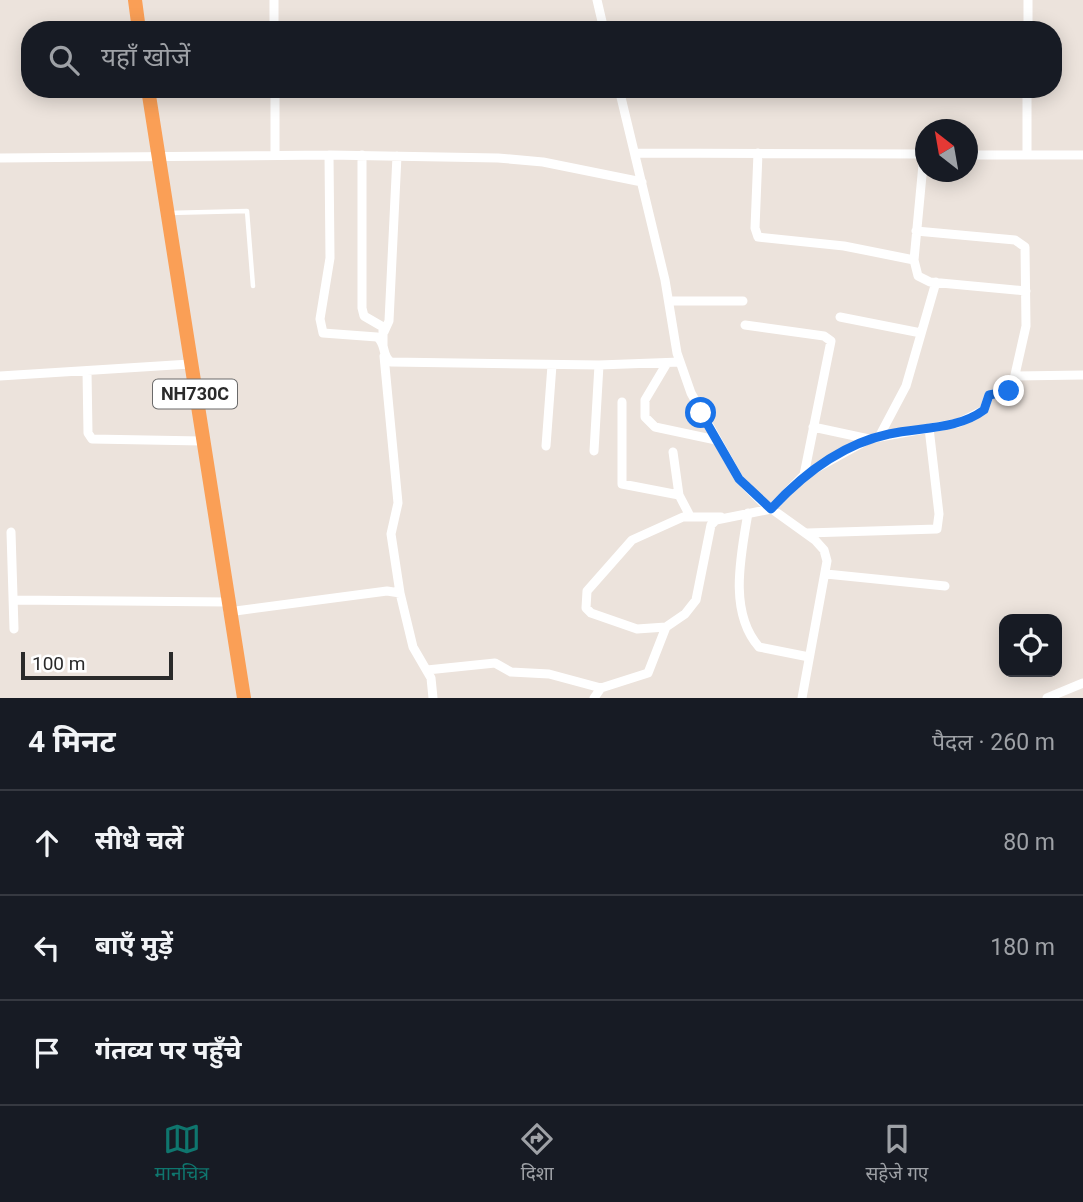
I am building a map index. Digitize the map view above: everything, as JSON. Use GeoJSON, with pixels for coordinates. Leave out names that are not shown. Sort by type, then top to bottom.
{"type":"FeatureCollection","features":[{"type":"Feature","properties":{"kind":"highway"},"geometry":{"type":"LineString","coordinates":[[135,0],[138,21]]}},
{"type":"Feature","properties":{"kind":"highway","name":"NH730C"},"geometry":{"type":"LineString","coordinates":[[149,98],[244,698]]}},
{"type":"Feature","properties":{"kind":"street"},"geometry":{"type":"LineString","coordinates":[[274,0],[274,21]]}},
{"type":"Feature","properties":{"kind":"street"},"geometry":{"type":"LineString","coordinates":[[597,0],[602,21]]}},
{"type":"Feature","properties":{"kind":"street"},"geometry":{"type":"LineString","coordinates":[[1028,0],[1028,21]]}},
{"type":"Feature","properties":{"kind":"street"},"geometry":{"type":"LineString","coordinates":[[275,98],[275,155]]}},
{"type":"Feature","properties":{"kind":"street"},"geometry":{"type":"LineString","coordinates":[[621,98],[669,301],[680,362],[691,393],[739,479],[771,509],[824,550],[826,574],[802,698]]}},
{"type":"Feature","properties":{"kind":"street"},"geometry":{"type":"LineString","coordinates":[[1027,98],[1027,155]]}},
{"type":"Feature","properties":{"kind":"street"},"geometry":{"type":"LineString","coordinates":[[635,153],[915,154]]}},
{"type":"Feature","properties":{"kind":"street"},"geometry":{"type":"LineString","coordinates":[[758,153],[755,228],[758,237],[844,246],[914,260]]}},
{"type":"Feature","properties":{"kind":"street"},"geometry":{"type":"LineString","coordinates":[[328,155],[331,258],[320,327],[330,335],[377,337],[391,362],[552,365],[680,362]]}},
{"type":"Feature","properties":{"kind":"street"},"geometry":{"type":"LineString","coordinates":[[0,158],[362,155],[520,159],[642,183]]}},
{"type":"Feature","properties":{"kind":"street"},"geometry":{"type":"LineString","coordinates":[[362,155],[362,312],[380,324],[384,332]]}},
{"type":"Feature","properties":{"kind":"street"},"geometry":{"type":"LineString","coordinates":[[978,155],[1083,155]]}},
{"type":"Feature","properties":{"kind":"street"},"geometry":{"type":"LineString","coordinates":[[397,156],[390,316],[384,332],[398,503],[391,534],[400,593],[413,647],[427,670],[433,698]]}},
{"type":"Feature","properties":{"kind":"street"},"geometry":{"type":"LineString","coordinates":[[922,182],[914,260],[918,276],[936,282],[1026,290]]}},
{"type":"Feature","properties":{"kind":"street"},"geometry":{"type":"LineString","coordinates":[[666,627],[630,627],[591,613],[584,600],[593,583],[625,545],[645,533],[690,516],[724,517],[771,509],[804,475],[874,438],[976,416],[984,410],[989,395],[1012,388],[1026,326],[1027,253],[1021,242],[916,231]]}},
{"type":"Feature","properties":{"kind":"street"},"geometry":{"type":"LineString","coordinates":[[874,438],[903,393],[936,282]]}},
{"type":"Feature","properties":{"kind":"street"},"geometry":{"type":"LineString","coordinates":[[669,301],[743,301]]}},
{"type":"Feature","properties":{"kind":"street"},"geometry":{"type":"LineString","coordinates":[[840,317],[921,334]]}},
{"type":"Feature","properties":{"kind":"street"},"geometry":{"type":"LineString","coordinates":[[745,325],[824,336],[831,341],[804,475]]}},
{"type":"Feature","properties":{"kind":"street"},"geometry":{"type":"LineString","coordinates":[[667,363],[645,400],[645,417],[655,427],[716,440]]}},
{"type":"Feature","properties":{"kind":"street"},"geometry":{"type":"LineString","coordinates":[[0,376],[190,364]]}},
{"type":"Feature","properties":{"kind":"street"},"geometry":{"type":"LineString","coordinates":[[546,446],[552,365]]}},
{"type":"Feature","properties":{"kind":"street"},"geometry":{"type":"LineString","coordinates":[[594,451],[599,365]]}},
{"type":"Feature","properties":{"kind":"street"},"geometry":{"type":"LineString","coordinates":[[87,371],[88,433],[92,439],[202,441]]}},
{"type":"Feature","properties":{"kind":"street"},"geometry":{"type":"LineString","coordinates":[[1015,376],[1083,375]]}},
{"type":"Feature","properties":{"kind":"street"},"geometry":{"type":"LineString","coordinates":[[622,402],[622,484],[679,495]]}},
{"type":"Feature","properties":{"kind":"street"},"geometry":{"type":"LineString","coordinates":[[813,427],[874,438]]}},
{"type":"Feature","properties":{"kind":"street"},"geometry":{"type":"LineString","coordinates":[[805,533],[937,529],[939,514],[929,428]]}},
{"type":"Feature","properties":{"kind":"street"},"geometry":{"type":"LineString","coordinates":[[673,452],[679,495],[690,516]]}},
{"type":"Feature","properties":{"kind":"street"},"geometry":{"type":"LineString","coordinates":[[748,513],[740,571],[746,626],[759,647],[809,657]]}},
{"type":"Feature","properties":{"kind":"street"},"geometry":{"type":"LineString","coordinates":[[427,670],[495,663],[511,672],[558,676],[601,688],[648,673],[666,627],[692,608],[711,524],[724,517]]}},
{"type":"Feature","properties":{"kind":"street"},"geometry":{"type":"LineString","coordinates":[[11,532],[15,629]]}},
{"type":"Feature","properties":{"kind":"street"},"geometry":{"type":"LineString","coordinates":[[826,574],[945,586]]}},
{"type":"Feature","properties":{"kind":"street"},"geometry":{"type":"LineString","coordinates":[[13,600],[228,607],[387,591],[400,593]]}},
{"type":"Feature","properties":{"kind":"street"},"geometry":{"type":"LineString","coordinates":[[1047,698],[1083,683]]}},
{"type":"Feature","properties":{"kind":"street"},"geometry":{"type":"LineString","coordinates":[[594,698],[601,688]]}},
{"type":"Feature","properties":{"kind":"lane"},"geometry":{"type":"LineString","coordinates":[[168,213],[247,211],[253,286]]}},
{"type":"Feature","properties":{"kind":"route"},"geometry":{"type":"LineString","coordinates":[[701,413],[739,479],[771,509],[804,475],[858,444],[890,434],[958,423],[984,410],[989,395],[1009,391]]}}]}
